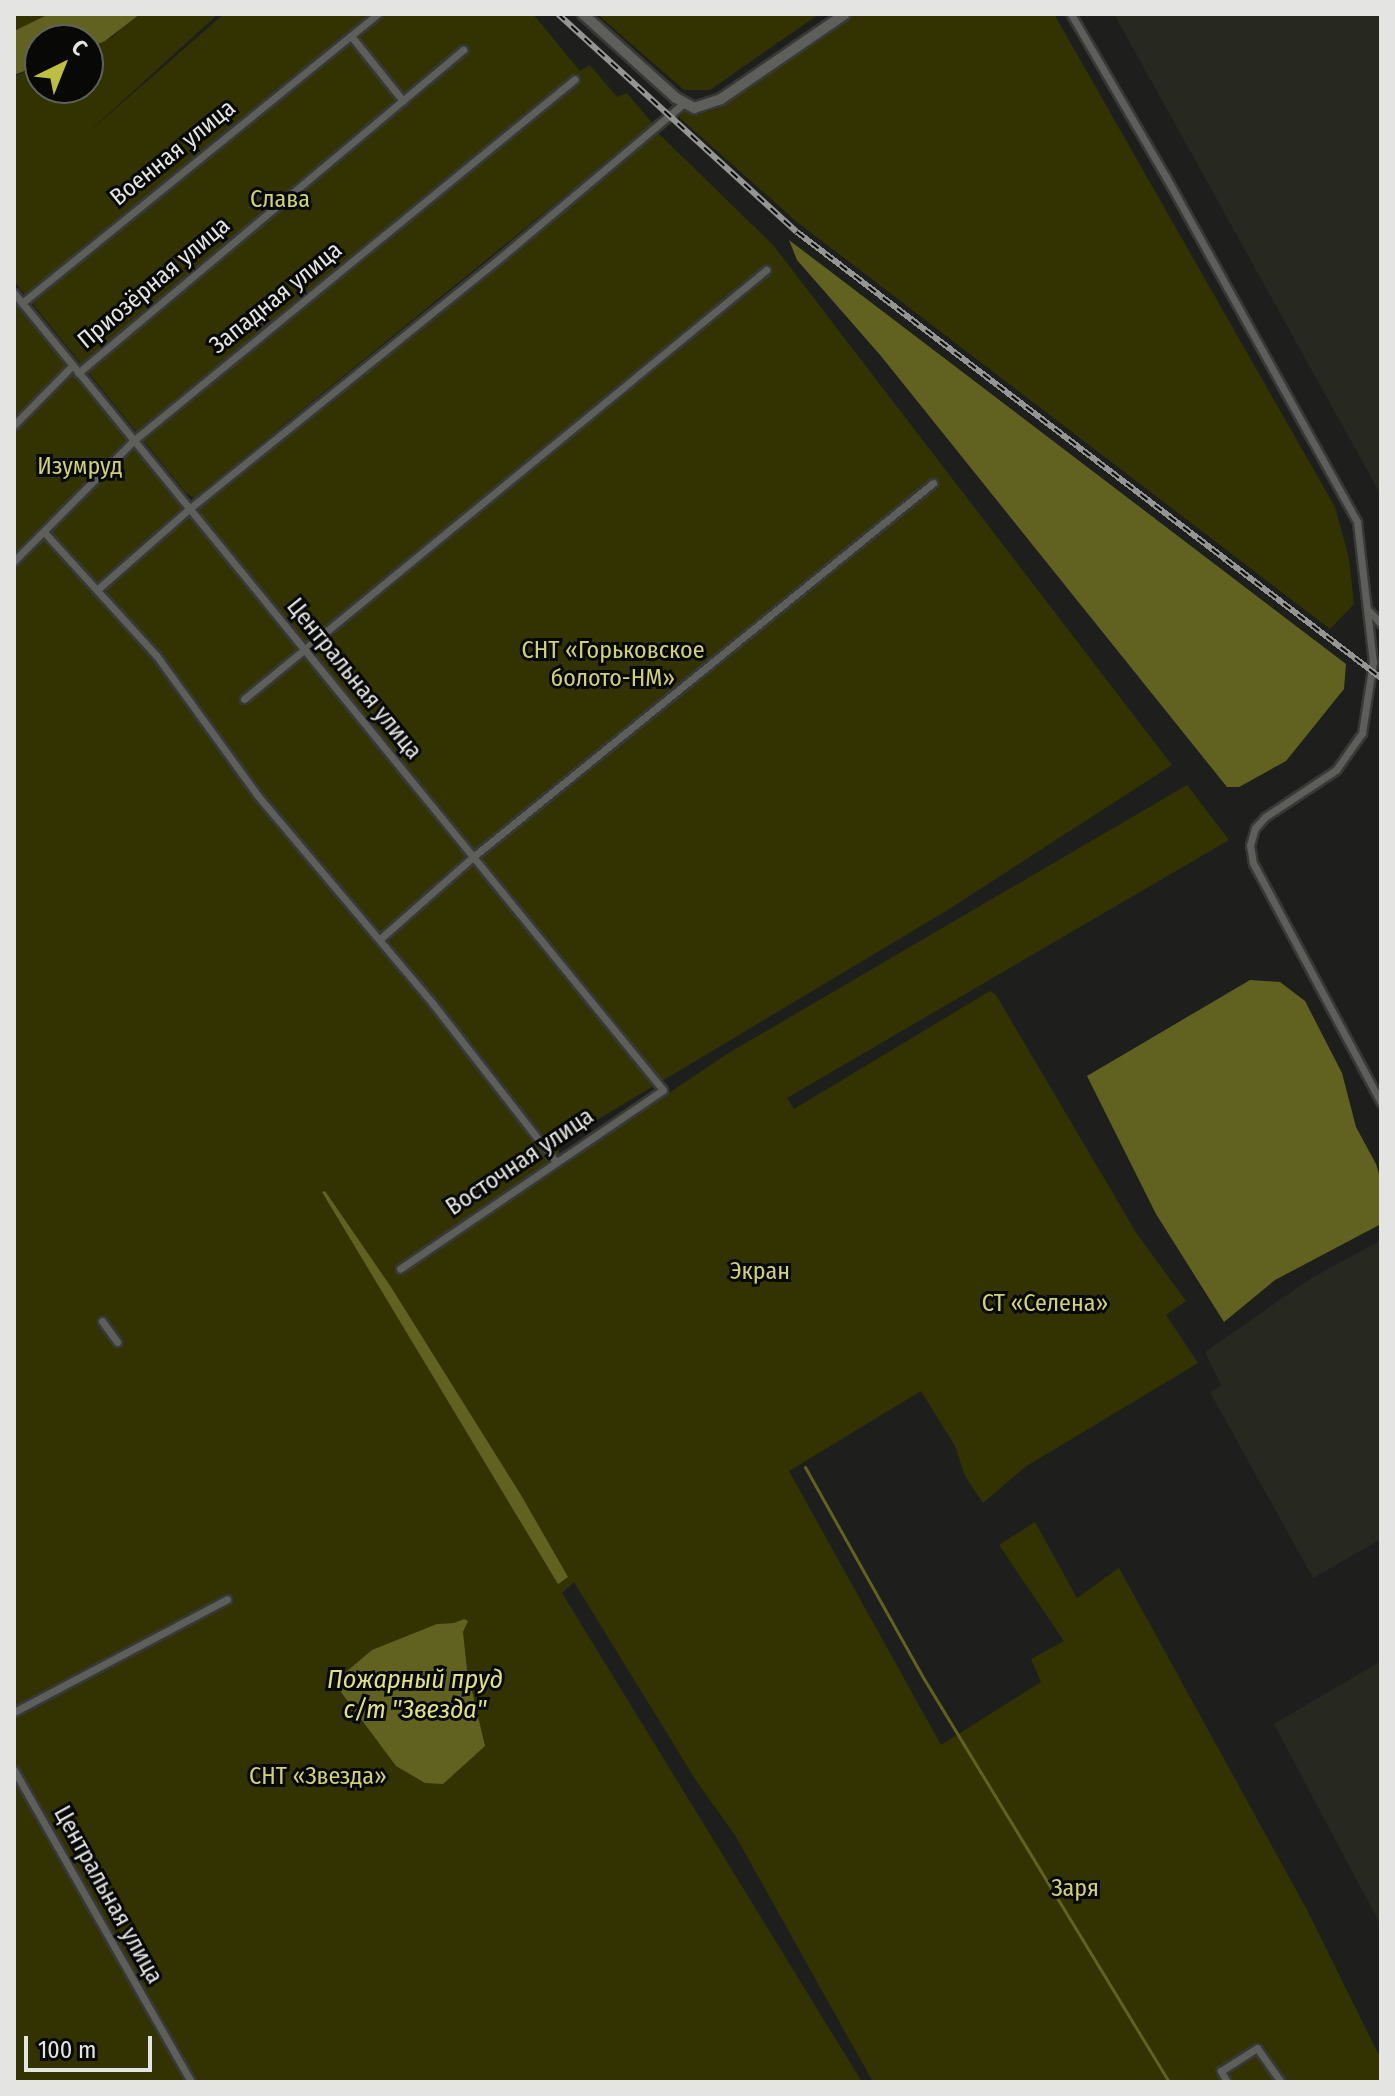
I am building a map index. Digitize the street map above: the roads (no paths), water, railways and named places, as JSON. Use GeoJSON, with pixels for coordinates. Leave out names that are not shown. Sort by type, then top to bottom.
{"type":"FeatureCollection","features":[{"type":"Feature","properties":{"kind":"street","name":"Военная улица"},"geometry":{"type":"LineString","coordinates":[[22,303],[377,14]]}},
{"type":"Feature","properties":{"kind":"street"},"geometry":{"type":"LineString","coordinates":[[583,14],[684,103],[694,108],[721,99],[845,14]]}},
{"type":"Feature","properties":{"kind":"street"},"geometry":{"type":"LineString","coordinates":[[1071,14],[1357,522],[1368,610],[1372,684],[1356,745],[1336,770],[1265,817],[1255,828],[1250,845],[1253,863],[1381,1103]]}},
{"type":"Feature","properties":{"kind":"street"},"geometry":{"type":"LineString","coordinates":[[351,36],[403,101]]}},
{"type":"Feature","properties":{"kind":"street","name":"Приозёрная улица"},"geometry":{"type":"LineString","coordinates":[[78,373],[463,50]]}},
{"type":"Feature","properties":{"kind":"street","name":"Западная улица"},"geometry":{"type":"LineString","coordinates":[[14,561],[133,441],[575,79]]}},
{"type":"Feature","properties":{"kind":"street"},"geometry":{"type":"LineString","coordinates":[[99,588],[189,509],[500,258],[684,103]]}},
{"type":"Feature","properties":{"kind":"street"},"geometry":{"type":"LineString","coordinates":[[244,699],[766,270]]}},
{"type":"Feature","properties":{"kind":"street","name":"Центральная улица"},"geometry":{"type":"LineString","coordinates":[[14,293],[663,1090]]}},
{"type":"Feature","properties":{"kind":"street","name":"Приозёрная улица"},"geometry":{"type":"LineString","coordinates":[[14,425],[72,366]]}},
{"type":"Feature","properties":{"kind":"street"},"geometry":{"type":"LineString","coordinates":[[380,939],[473,857],[933,483]]}},
{"type":"Feature","properties":{"kind":"street"},"geometry":{"type":"LineString","coordinates":[[44,532],[99,588],[156,655],[274,817],[380,939],[556,1162]]}},
{"type":"Feature","properties":{"kind":"street"},"geometry":{"type":"LineString","coordinates":[[1368,610],[1381,624]]}},
{"type":"Feature","properties":{"kind":"street"},"geometry":{"type":"LineString","coordinates":[[1370,635],[1381,639]]}},
{"type":"Feature","properties":{"kind":"street","name":"Восточная улица"},"geometry":{"type":"LineString","coordinates":[[400,1269],[663,1090]]}},
{"type":"Feature","properties":{"kind":"street"},"geometry":{"type":"LineString","coordinates":[[102,1321],[117,1342]]}},
{"type":"Feature","properties":{"kind":"street"},"geometry":{"type":"LineString","coordinates":[[14,1712],[227,1599]]}},
{"type":"Feature","properties":{"kind":"street","name":"Центральная улица"},"geometry":{"type":"LineString","coordinates":[[14,1770],[191,2082]]}},
{"type":"Feature","properties":{"kind":"street"},"geometry":{"type":"LineString","coordinates":[[1227,2082],[1221,2071],[1257,2048],[1281,2082]]}},
{"type":"Feature","properties":{"kind":"water"},"geometry":{"type":"Polygon","coordinates":[[[49,14],[140,14],[104,41],[104,24],[28,24],[49,14]]]}},
{"type":"Feature","properties":{"kind":"water"},"geometry":{"type":"Polygon","coordinates":[[[24,26],[24,71],[14,75],[14,31],[24,26]]]}},
{"type":"Feature","properties":{"kind":"water"},"geometry":{"type":"Polygon","coordinates":[[[789,240],[1346,664],[1344,689],[1286,761],[1239,787],[1227,787],[881,356],[797,260],[789,240]]]}},
{"type":"Feature","properties":{"kind":"water"},"geometry":{"type":"Polygon","coordinates":[[[1250,980],[1280,982],[1305,1001],[1342,1073],[1356,1127],[1376,1164],[1381,1181],[1381,1224],[1275,1280],[1224,1322],[1156,1214],[1087,1076],[1250,980]]]}},
{"type":"Feature","properties":{"kind":"water"},"geometry":{"type":"Polygon","coordinates":[[[325,1191],[391,1287],[521,1495],[568,1577],[558,1584],[322,1192],[325,1191]]]}},
{"type":"Feature","properties":{"kind":"water","name":"Пожарный пруд с/т \"Звезда\""},"geometry":{"type":"Polygon","coordinates":[[[468,1621],[463,1632],[467,1670],[485,1746],[443,1784],[425,1783],[396,1766],[338,1688],[346,1672],[372,1650],[437,1624],[468,1621]]]}},
{"type":"Feature","properties":{"kind":"waterway"},"geometry":{"type":"LineString","coordinates":[[805,1467],[924,1679],[1169,2082]]}},
{"type":"Feature","properties":{"kind":"railway"},"geometry":{"type":"LineString","coordinates":[[558,14],[797,232],[1381,678]]}},
{"type":"Feature","properties":{"kind":"park label","name":"Слава"},"geometry":{"type":"Point","coordinates":[280,200]}},
{"type":"Feature","properties":{"kind":"park label","name":"Изумруд"},"geometry":{"type":"Point","coordinates":[80,467]}},
{"type":"Feature","properties":{"kind":"park label","name":"СНТ «Горьковское болото-НМ»"},"geometry":{"type":"Point","coordinates":[613,665]}},
{"type":"Feature","properties":{"kind":"park label","name":"Экран"},"geometry":{"type":"Point","coordinates":[760,1272]}},
{"type":"Feature","properties":{"kind":"park label","name":"СТ «Селена»"},"geometry":{"type":"Point","coordinates":[1045,1304]}},
{"type":"Feature","properties":{"kind":"park label","name":"СНТ «Звезда»"},"geometry":{"type":"Point","coordinates":[318,1777]}},
{"type":"Feature","properties":{"kind":"park label","name":"Заря"},"geometry":{"type":"Point","coordinates":[1075,1889]}}]}
